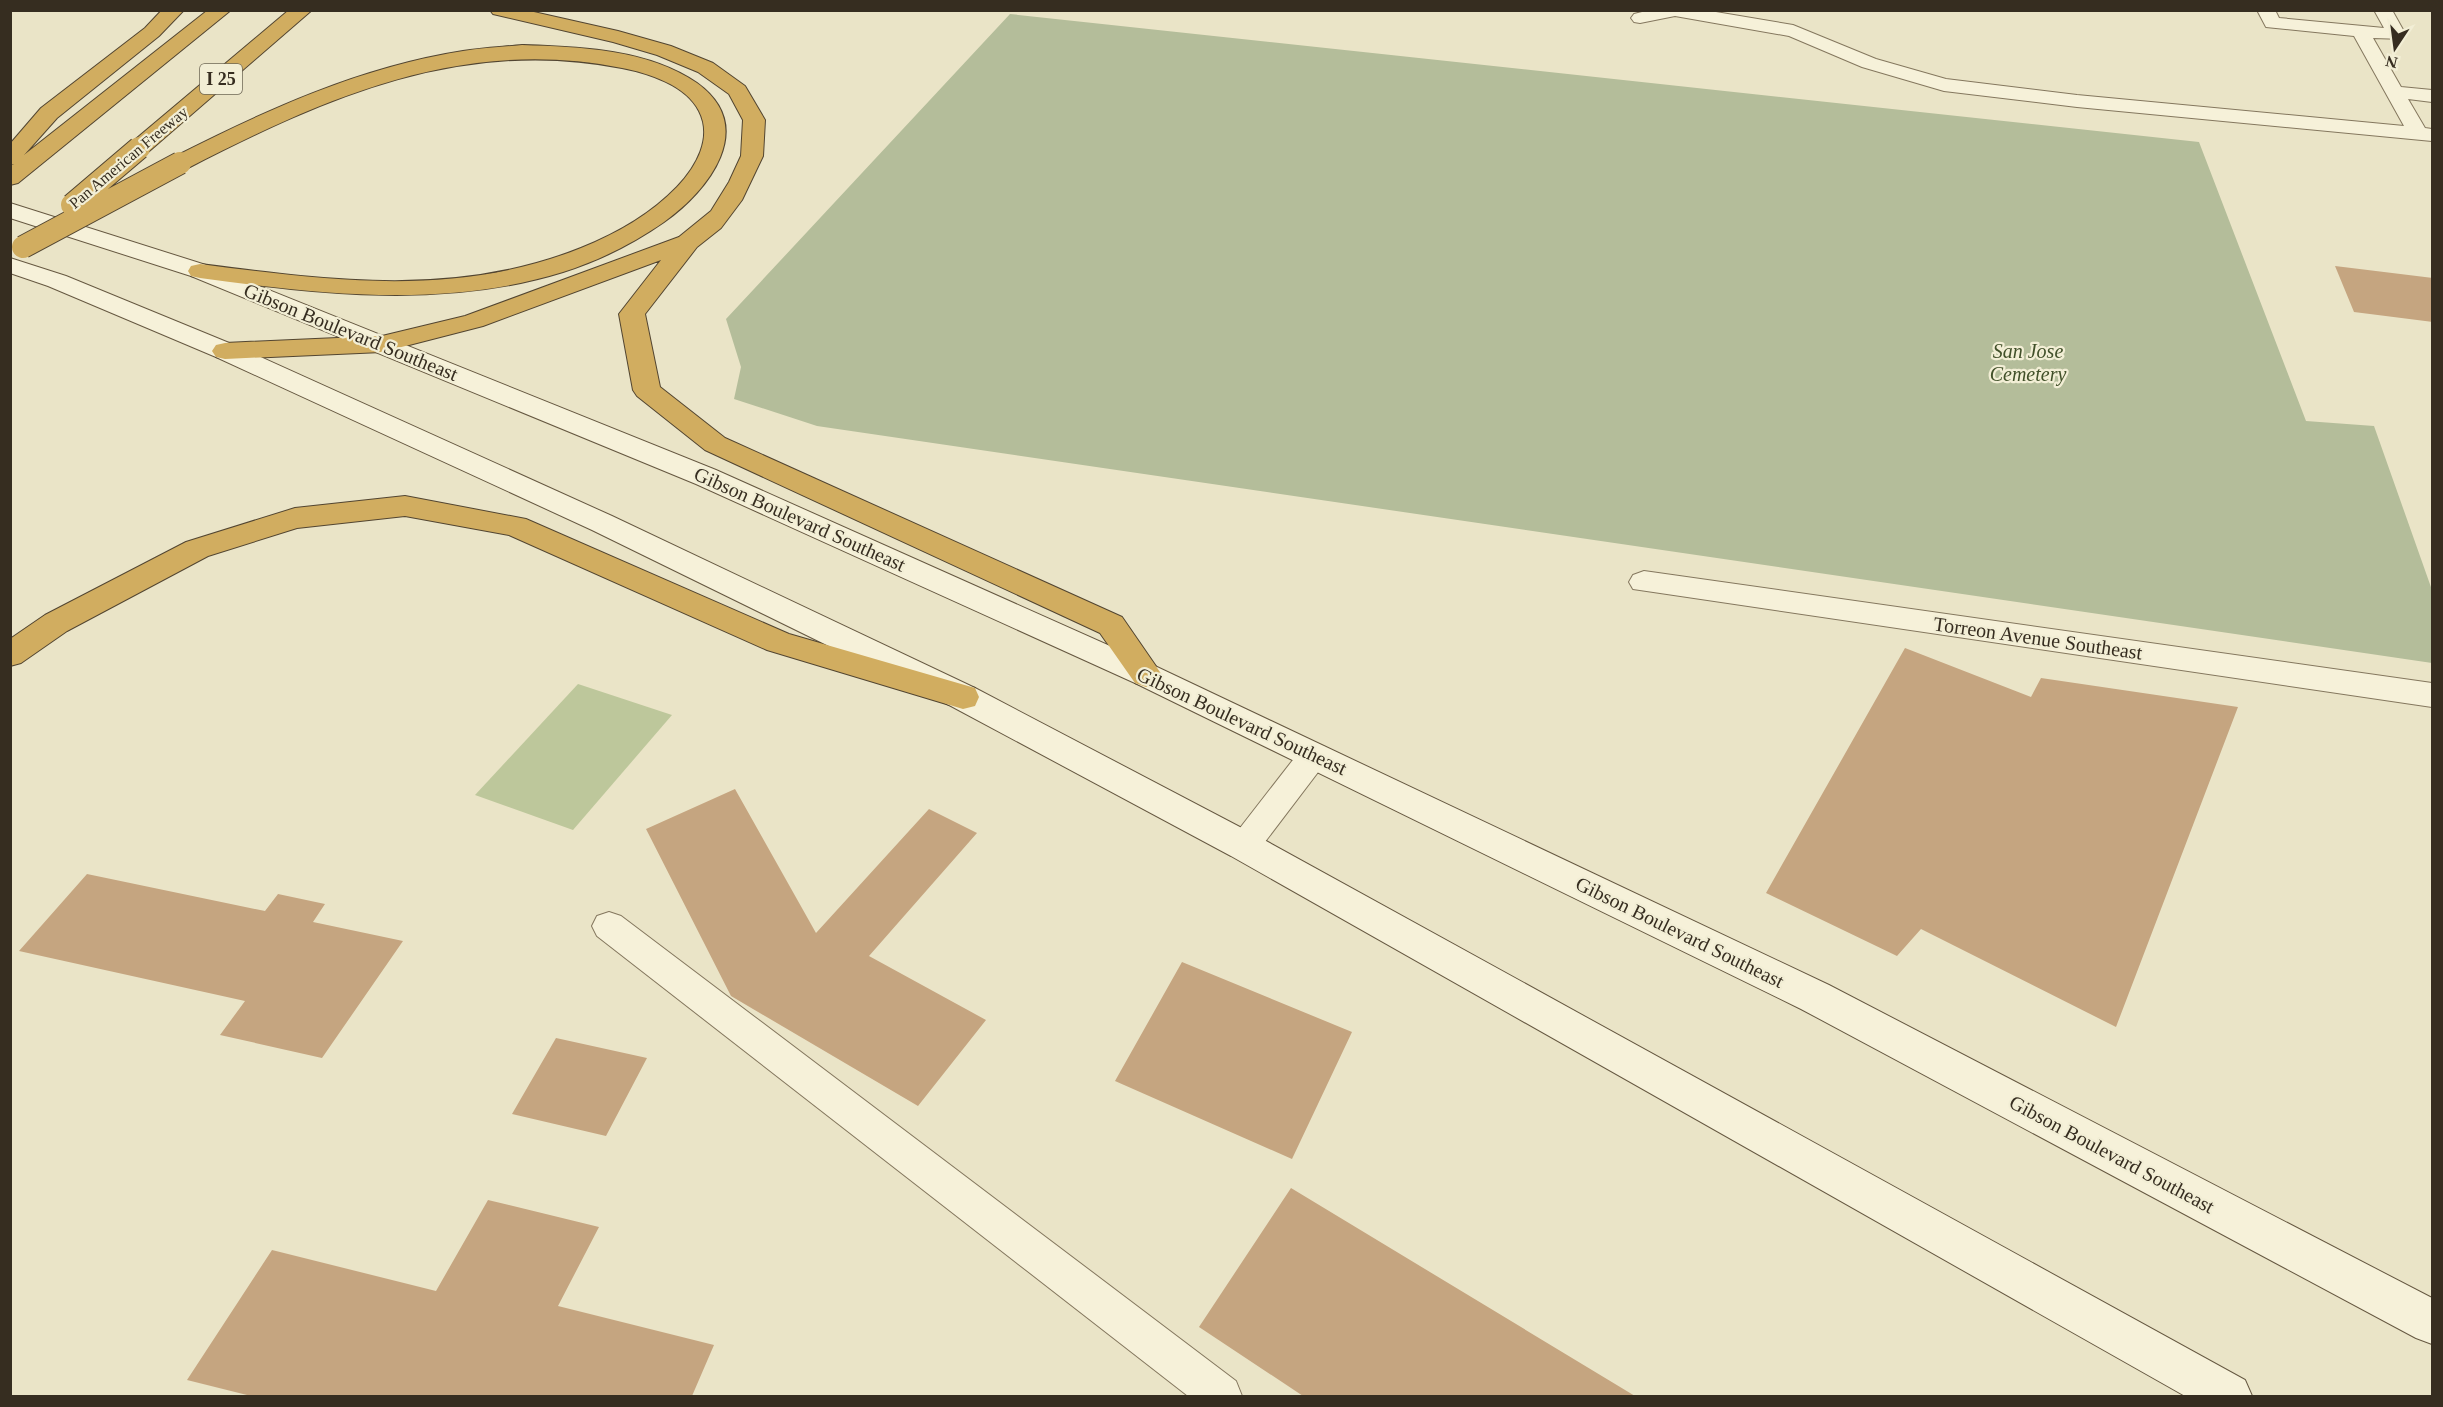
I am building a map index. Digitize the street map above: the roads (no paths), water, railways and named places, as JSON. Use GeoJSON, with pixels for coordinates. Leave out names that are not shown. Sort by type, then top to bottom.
{"type":"FeatureCollection","features":[{"type":"Feature","properties":{"kind":"highway"},"geometry":{"type":"LineString","coordinates":[[10,158],[49,112],[152,32],[174,10]]}},
{"type":"Feature","properties":{"kind":"highway","name":"I 25"},"geometry":{"type":"LineString","coordinates":[[10,178],[221,10]]}},
{"type":"Feature","properties":{"kind":"highway","name":"Pan American Freeway"},"geometry":{"type":"LineString","coordinates":[[15,257],[302,10]]}},
{"type":"Feature","properties":{"kind":"highway"},"geometry":{"type":"LineString","coordinates":[[225,351],[382,344],[474,321],[688,242],[714,223],[746,174],[756,143],[752,112],[736,89],[708,68],[664,49],[500,10]]}},
{"type":"Feature","properties":{"kind":"highway"},"geometry":{"type":"LineString","coordinates":[[15,257],[180,163],[280,113],[335,91],[439,62],[552,50],[617,58],[658,70],[693,90],[711,112],[716,140],[701,175],[671,207],[633,232],[583,257],[528,276],[454,288],[385,290],[305,285],[200,271]]}},
{"type":"Feature","properties":{"kind":"highway"},"geometry":{"type":"LineString","coordinates":[[688,242],[632,314],[647,390],[715,444],[1111,625],[1146,675]]}},
{"type":"Feature","properties":{"kind":"highway"},"geometry":{"type":"LineString","coordinates":[[10,655],[56,623],[197,549],[295,518],[405,506],[516,526],[778,642],[963,697]]}},
{"type":"Feature","properties":{"kind":"main road","name":"Gibson Boulevard Southeast"},"geometry":{"type":"LineString","coordinates":[[10,210],[200,271],[382,344],[706,477],[1146,675],[1815,997],[2433,1322]]}},
{"type":"Feature","properties":{"kind":"main road"},"geometry":{"type":"LineString","coordinates":[[15,257],[57,281],[225,351],[602,524],[963,697],[1244,846],[2229,1396]]}},
{"type":"Feature","properties":{"kind":"main road","name":"Torreon Avenue Southeast"},"geometry":{"type":"LineString","coordinates":[[1644,582],[2433,695]]}},
{"type":"Feature","properties":{"kind":"lane"},"geometry":{"type":"LineString","coordinates":[[2266,10],[2272,23],[2397,35],[2383,10]]}},
{"type":"Feature","properties":{"kind":"lane"},"geometry":{"type":"LineString","coordinates":[[1640,18],[1674,11],[1703,12],[1793,31],[1869,63],[1944,85],[2077,101],[2425,135]]}},
{"type":"Feature","properties":{"kind":"lane"},"geometry":{"type":"LineString","coordinates":[[2360,31],[2395,92],[2425,135]]}},
{"type":"Feature","properties":{"kind":"lane"},"geometry":{"type":"LineString","coordinates":[[2395,92],[2433,96]]}},
{"type":"Feature","properties":{"kind":"lane"},"geometry":{"type":"LineString","coordinates":[[1244,846],[1314,755]]}},
{"type":"Feature","properties":{"kind":"lane"},"geometry":{"type":"LineString","coordinates":[[609,926],[1221,1396]]}},
{"type":"Feature","properties":{"kind":"park label","name":"San Jose Cemetery"},"geometry":{"type":"Point","coordinates":[2028,362]}}]}
